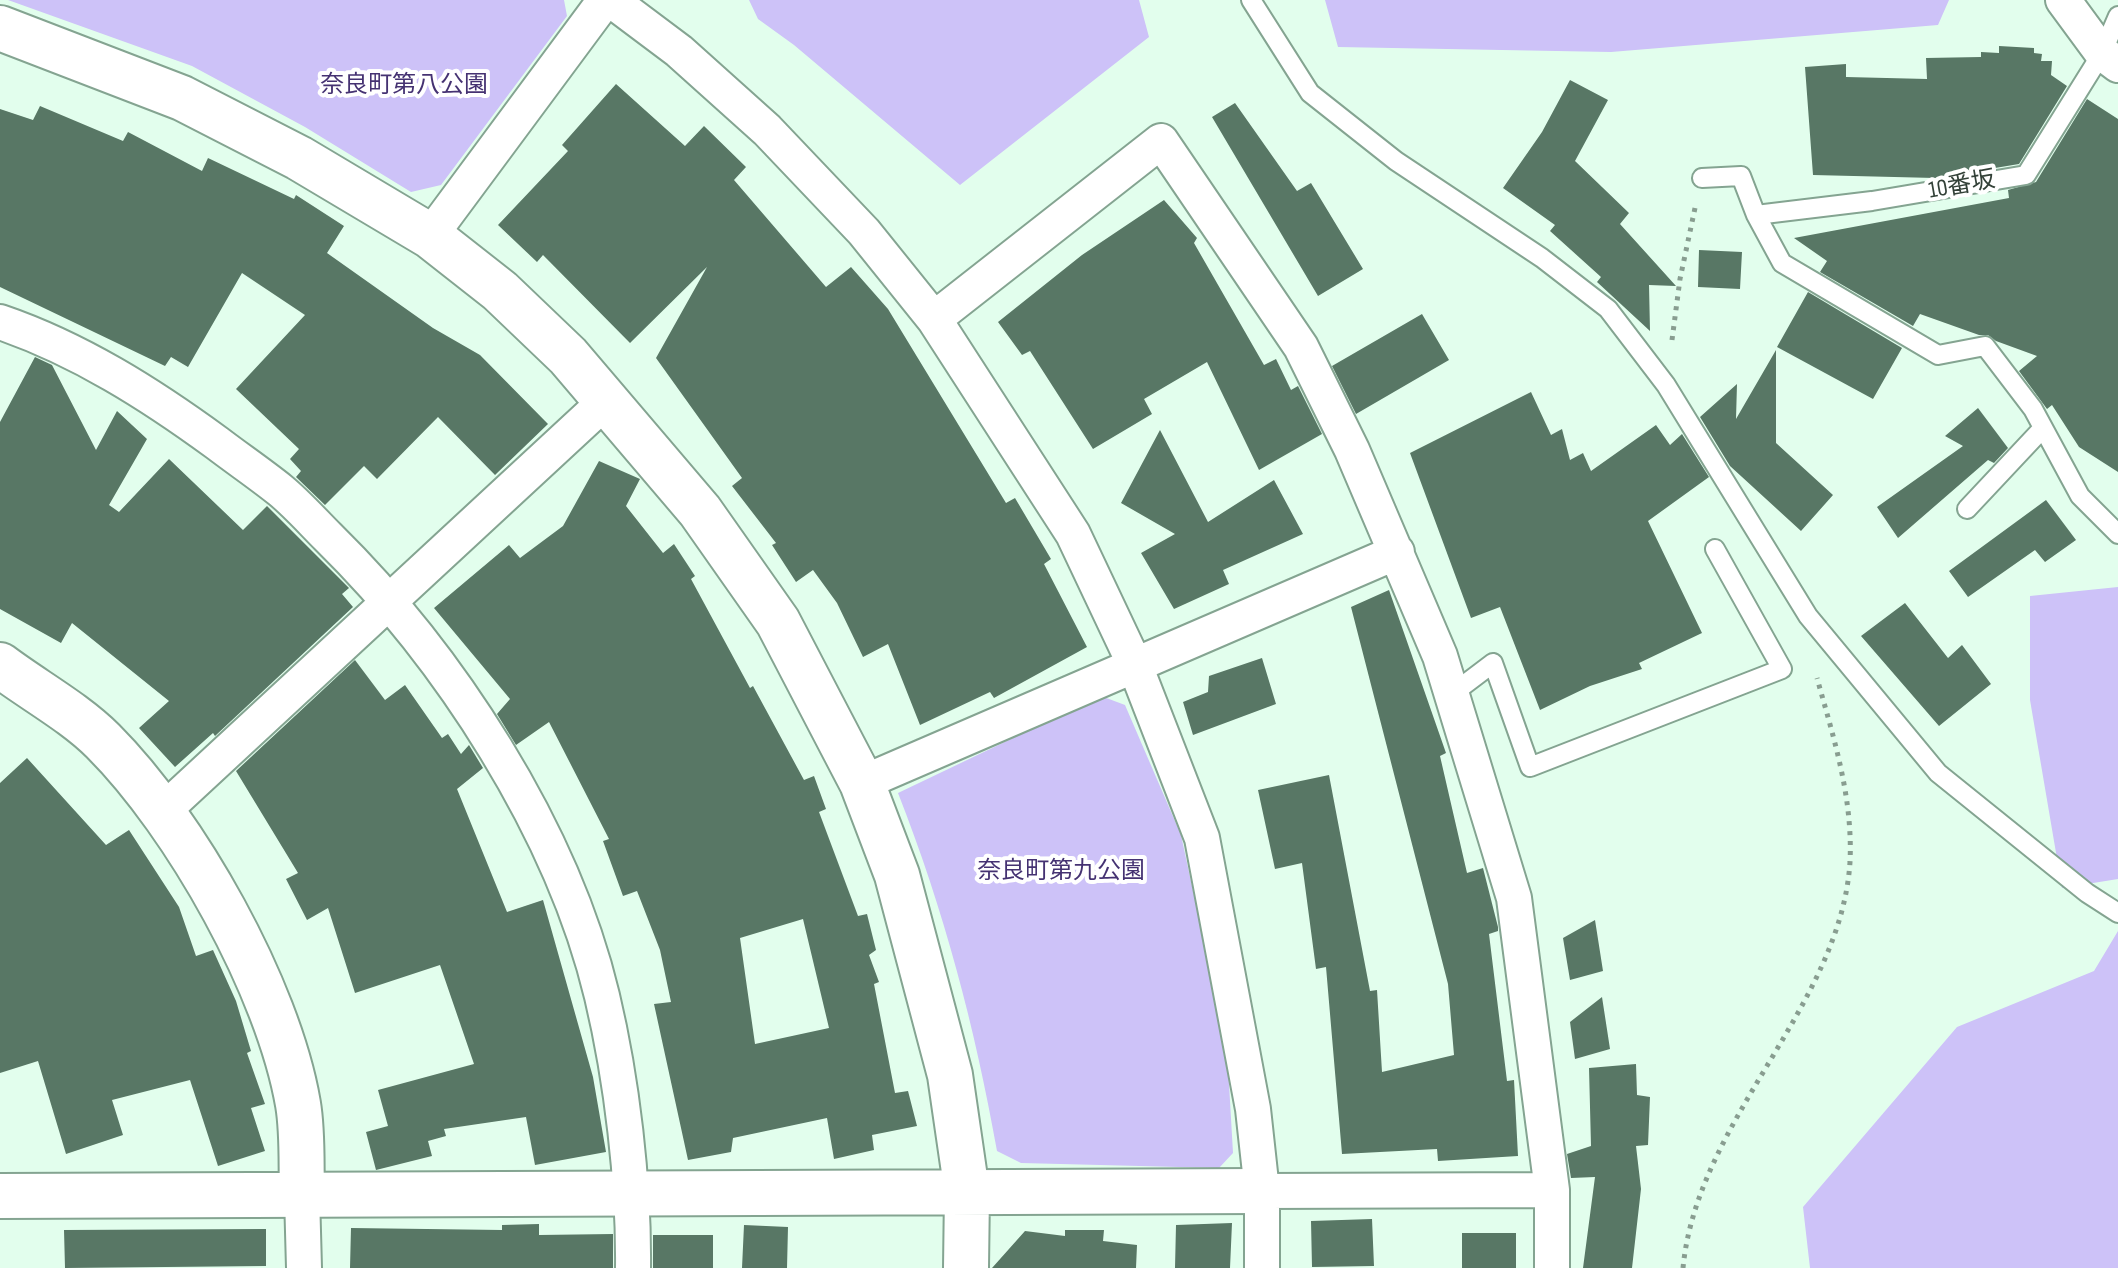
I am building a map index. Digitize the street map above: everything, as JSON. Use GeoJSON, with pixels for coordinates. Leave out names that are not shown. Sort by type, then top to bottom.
{"type":"FeatureCollection","features":[{"type":"Feature","properties":{"kind":"street"},"geometry":{"type":"LineString","coordinates":[[430,236],[605,0]]}},
{"type":"Feature","properties":{"kind":"street"},"geometry":{"type":"LineString","coordinates":[[611,0],[679,51],[767,130],[864,232],[934,319],[1073,534],[1134,663],[1202,838],[1253,1109],[1262,1191],[1262,1268]]}},
{"type":"Feature","properties":{"kind":"street"},"geometry":{"type":"LineString","coordinates":[[2063,0],[2110,59]]}},
{"type":"Feature","properties":{"kind":"street"},"geometry":{"type":"LineString","coordinates":[[0,28],[182,98],[299,158],[430,236],[500,291],[608,399],[700,511],[778,622],[862,783],[897,875],[950,1075],[967,1192],[966,1268]]}},
{"type":"Feature","properties":{"kind":"street"},"geometry":{"type":"LineString","coordinates":[[934,319],[1161,141],[1301,347],[1352,450],[1440,656],[1514,898],[1552,1190],[1552,1268]]}},
{"type":"Feature","properties":{"kind":"street"},"geometry":{"type":"LineString","coordinates":[[0,322],[32,333],[147,392],[282,492],[390,601],[469,707],[516,783],[562,878],[602,996],[630,1194],[633,1268]]}},
{"type":"Feature","properties":{"kind":"street"},"geometry":{"type":"LineString","coordinates":[[162,812],[608,399]]}},
{"type":"Feature","properties":{"kind":"street"},"geometry":{"type":"LineString","coordinates":[[862,783],[1397,552]]}},
{"type":"Feature","properties":{"kind":"street"},"geometry":{"type":"LineString","coordinates":[[0,665],[102,740],[162,812],[226,911],[270,1009],[298,1104],[304,1268]]}},
{"type":"Feature","properties":{"kind":"street"},"geometry":{"type":"LineString","coordinates":[[0,1196],[1552,1190]]}},
{"type":"Feature","properties":{"kind":"lane"},"geometry":{"type":"LineString","coordinates":[[1251,0],[1310,93],[1396,161],[1542,258],[1608,309],[1666,385],[1808,616],[1938,773],[2087,893],[2118,913]]}},
{"type":"Feature","properties":{"kind":"lane","name":"10番坂"},"geometry":{"type":"LineString","coordinates":[[1756,215],[1872,201],[2026,175],[2110,59],[2118,16]]}},
{"type":"Feature","properties":{"kind":"lane"},"geometry":{"type":"LineString","coordinates":[[1702,178],[1741,176],[1756,215],[1782,263],[1938,355],[1985,346],[2043,428],[2080,496],[2118,534]]}},
{"type":"Feature","properties":{"kind":"lane"},"geometry":{"type":"LineString","coordinates":[[1967,509],[2043,428]]}},
{"type":"Feature","properties":{"kind":"lane"},"geometry":{"type":"LineString","coordinates":[[1452,694],[1493,663],[1530,767],[1782,669],[1715,549]]}},
{"type":"Feature","properties":{"kind":"path"},"geometry":{"type":"LineString","coordinates":[[1672,345],[1680,279],[1702,178]]}},
{"type":"Feature","properties":{"kind":"path"},"geometry":{"type":"LineString","coordinates":[[1683,1268],[1685,1244],[1703,1184],[1812,982],[1843,902],[1849,865],[1849,803],[1814,670],[1808,616]]}},
{"type":"Feature","properties":{"kind":"green space","name":"奈良町第八公園"},"geometry":{"type":"Polygon","coordinates":[[[8,0],[564,0],[567,16],[441,185],[411,192],[305,127],[192,66],[8,0]]]}},
{"type":"Feature","properties":{"kind":"green space"},"geometry":{"type":"Polygon","coordinates":[[[749,0],[1139,0],[1149,37],[960,185],[794,45],[758,19],[749,0]]]}},
{"type":"Feature","properties":{"kind":"green space"},"geometry":{"type":"Polygon","coordinates":[[[1325,0],[1949,0],[1938,25],[1611,52],[1338,47],[1325,0]]]}},
{"type":"Feature","properties":{"kind":"green space"},"geometry":{"type":"Polygon","coordinates":[[[2118,587],[2118,879],[2062,888],[2030,700],[2030,596],[2118,587]]]}},
{"type":"Feature","properties":{"kind":"green space","name":"奈良町第九公園"},"geometry":{"type":"Polygon","coordinates":[[[1101,696],[1125,705],[1181,835],[1227,1049],[1233,1153],[1219,1168],[1021,1163],[997,1151],[979,1059],[944,925],[898,793],[1101,696]]]}},
{"type":"Feature","properties":{"kind":"green space"},"geometry":{"type":"Polygon","coordinates":[[[2118,931],[2118,1268],[1810,1268],[1803,1207],[1957,1027],[2094,971],[2118,931]]]}},
{"type":"Feature","properties":{"kind":"building"},"geometry":{"type":"Polygon","coordinates":[[[1999,46],[2034,48],[2034,53],[2042,54],[2041,61],[2052,61],[2051,75],[2067,86],[2019,164],[1935,178],[1813,175],[1805,67],[1846,64],[1846,77],[1927,79],[1926,58],[1981,57],[1981,52],[1999,53],[1999,46]]]}},
{"type":"Feature","properties":{"kind":"building"},"geometry":{"type":"Polygon","coordinates":[[[1570,80],[1608,100],[1575,161],[1629,213],[1620,224],[1676,286],[1649,285],[1650,331],[1597,282],[1601,277],[1550,231],[1555,225],[1503,188],[1542,132],[1570,80]]]}},
{"type":"Feature","properties":{"kind":"building"},"geometry":{"type":"Polygon","coordinates":[[[616,84],[685,146],[704,126],[746,167],[734,180],[826,287],[851,267],[888,309],[1006,503],[1015,498],[1051,559],[1044,564],[1087,647],[994,698],[990,692],[920,725],[888,644],[863,657],[837,603],[813,570],[796,582],[772,545],[776,543],[732,486],[742,478],[656,358],[707,267],[630,343],[543,255],[537,262],[498,225],[568,151],[562,145],[616,84]]]}},
{"type":"Feature","properties":{"kind":"building"},"geometry":{"type":"Polygon","coordinates":[[[2087,99],[2118,119],[2118,472],[2079,447],[2052,405],[2047,409],[2019,371],[2037,356],[1988,335],[1979,335],[1920,314],[1913,326],[1820,272],[1827,261],[1794,238],[2009,198],[2008,190],[2036,182],[2087,99]]]}},
{"type":"Feature","properties":{"kind":"building"},"geometry":{"type":"Polygon","coordinates":[[[1235,103],[1297,191],[1311,183],[1363,269],[1318,296],[1212,117],[1235,103]]]}},
{"type":"Feature","properties":{"kind":"building"},"geometry":{"type":"Polygon","coordinates":[[[40,106],[123,141],[128,132],[202,171],[208,158],[294,199],[296,195],[344,226],[327,253],[433,328],[480,355],[548,424],[495,475],[438,417],[377,479],[364,466],[325,505],[296,477],[301,471],[290,459],[299,449],[236,389],[305,315],[242,273],[188,367],[171,357],[165,366],[0,287],[0,109],[33,120],[40,106]]]}},
{"type":"Feature","properties":{"kind":"building"},"geometry":{"type":"Polygon","coordinates":[[[1164,200],[1197,238],[1194,243],[1264,365],[1276,359],[1291,390],[1298,386],[1322,434],[1259,470],[1207,362],[1144,399],[1152,414],[1093,449],[1030,351],[1022,355],[998,322],[1082,255],[1164,200]]]}},
{"type":"Feature","properties":{"kind":"building"},"geometry":{"type":"Polygon","coordinates":[[[1699,250],[1742,252],[1740,289],[1698,287],[1699,250]]]}},
{"type":"Feature","properties":{"kind":"building"},"geometry":{"type":"Polygon","coordinates":[[[1808,292],[1902,348],[1873,399],[1777,347],[1808,292]]]}},
{"type":"Feature","properties":{"kind":"building"},"geometry":{"type":"Polygon","coordinates":[[[1422,314],[1449,360],[1356,414],[1332,366],[1422,314]]]}},
{"type":"Feature","properties":{"kind":"building"},"geometry":{"type":"Polygon","coordinates":[[[1776,350],[1776,443],[1833,495],[1801,531],[1730,466],[1700,417],[1737,384],[1736,419],[1776,350]]]}},
{"type":"Feature","properties":{"kind":"building"},"geometry":{"type":"Polygon","coordinates":[[[35,357],[52,365],[96,450],[117,411],[147,439],[109,505],[119,512],[169,459],[243,530],[267,506],[349,588],[342,594],[353,607],[215,736],[213,733],[175,767],[139,728],[169,701],[72,623],[61,643],[0,609],[0,422],[35,357]]]}},
{"type":"Feature","properties":{"kind":"building"},"geometry":{"type":"Polygon","coordinates":[[[1531,392],[1551,435],[1562,429],[1570,460],[1583,453],[1591,471],[1656,425],[1670,445],[1682,434],[1709,477],[1648,521],[1702,633],[1639,663],[1642,669],[1590,686],[1540,710],[1500,607],[1471,618],[1410,453],[1531,392]]]}},
{"type":"Feature","properties":{"kind":"building"},"geometry":{"type":"Polygon","coordinates":[[[1978,408],[2008,448],[1994,463],[1988,460],[1898,538],[1877,507],[1963,446],[1945,436],[1978,408]]]}},
{"type":"Feature","properties":{"kind":"building"},"geometry":{"type":"Polygon","coordinates":[[[1160,430],[1208,522],[1274,480],[1303,534],[1223,570],[1229,584],[1174,609],[1141,553],[1175,534],[1121,503],[1160,430]]]}},
{"type":"Feature","properties":{"kind":"building"},"geometry":{"type":"Polygon","coordinates":[[[599,461],[640,479],[626,506],[663,553],[674,544],[695,576],[691,579],[804,780],[814,776],[826,809],[819,812],[858,916],[867,914],[876,950],[869,955],[879,982],[874,984],[895,1093],[908,1091],[917,1126],[872,1135],[874,1150],[834,1159],[827,1118],[733,1138],[731,1152],[688,1160],[654,1004],[671,1002],[660,950],[637,891],[623,896],[603,841],[609,839],[549,722],[516,745],[497,714],[510,699],[434,608],[509,545],[520,558],[563,526],[599,461]],[[803,919],[740,938],[755,1044],[829,1028],[803,919]]]}},
{"type":"Feature","properties":{"kind":"building"},"geometry":{"type":"Polygon","coordinates":[[[2046,500],[2076,540],[2045,562],[2035,550],[1968,597],[1949,571],[2046,500]]]}},
{"type":"Feature","properties":{"kind":"building"},"geometry":{"type":"Polygon","coordinates":[[[1389,590],[1446,753],[1440,756],[1467,873],[1483,868],[1498,927],[1498,931],[1489,934],[1507,1081],[1514,1080],[1518,1156],[1438,1161],[1437,1149],[1342,1154],[1326,967],[1316,969],[1302,863],[1275,869],[1258,790],[1329,775],[1370,991],[1377,990],[1382,1072],[1454,1055],[1448,984],[1351,607],[1389,590]]]}},
{"type":"Feature","properties":{"kind":"building"},"geometry":{"type":"Polygon","coordinates":[[[1905,603],[1948,658],[1962,645],[1991,684],[1939,726],[1861,636],[1905,603]]]}},
{"type":"Feature","properties":{"kind":"building"},"geometry":{"type":"Polygon","coordinates":[[[1262,658],[1276,704],[1193,735],[1183,702],[1208,692],[1209,676],[1262,658]]]}},
{"type":"Feature","properties":{"kind":"building"},"geometry":{"type":"Polygon","coordinates":[[[355,660],[385,700],[405,685],[442,738],[448,734],[461,754],[469,745],[483,768],[457,789],[507,912],[543,900],[593,1077],[606,1152],[535,1165],[526,1117],[444,1129],[446,1136],[428,1141],[432,1156],[376,1170],[366,1132],[388,1126],[378,1090],[474,1064],[440,965],[355,993],[328,908],[307,920],[286,879],[298,873],[236,771],[355,660]]]}},
{"type":"Feature","properties":{"kind":"building"},"geometry":{"type":"Polygon","coordinates":[[[27,758],[106,845],[129,830],[179,907],[196,956],[213,950],[236,1001],[251,1051],[247,1053],[265,1104],[251,1108],[265,1151],[218,1166],[190,1080],[112,1100],[123,1135],[66,1154],[38,1061],[0,1073],[0,783],[27,758]]]}},
{"type":"Feature","properties":{"kind":"building"},"geometry":{"type":"Polygon","coordinates":[[[1595,920],[1603,971],[1570,980],[1563,938],[1595,920]]]}},
{"type":"Feature","properties":{"kind":"building"},"geometry":{"type":"Polygon","coordinates":[[[1602,997],[1610,1049],[1575,1059],[1570,1022],[1602,997]]]}},
{"type":"Feature","properties":{"kind":"building"},"geometry":{"type":"Polygon","coordinates":[[[1636,1064],[1637,1095],[1650,1097],[1648,1145],[1636,1146],[1641,1189],[1632,1268],[1583,1268],[1595,1177],[1571,1178],[1567,1154],[1591,1146],[1589,1068],[1636,1064]]]}},
{"type":"Feature","properties":{"kind":"building"},"geometry":{"type":"Polygon","coordinates":[[[1372,1219],[1374,1266],[1312,1267],[1311,1221],[1372,1219]]]}},
{"type":"Feature","properties":{"kind":"building"},"geometry":{"type":"Polygon","coordinates":[[[1232,1223],[1230,1268],[1175,1268],[1176,1225],[1232,1223]]]}},
{"type":"Feature","properties":{"kind":"building"},"geometry":{"type":"Polygon","coordinates":[[[539,1224],[539,1235],[613,1234],[613,1268],[350,1268],[351,1228],[502,1230],[502,1225],[539,1224]]]}},
{"type":"Feature","properties":{"kind":"building"},"geometry":{"type":"Polygon","coordinates":[[[744,1225],[788,1227],[787,1268],[742,1268],[744,1225]]]}},
{"type":"Feature","properties":{"kind":"building"},"geometry":{"type":"Polygon","coordinates":[[[266,1229],[266,1266],[65,1268],[64,1230],[266,1229]]]}},
{"type":"Feature","properties":{"kind":"building"},"geometry":{"type":"Polygon","coordinates":[[[1065,1230],[1104,1230],[1103,1241],[1137,1245],[1136,1268],[992,1268],[1025,1231],[1065,1236],[1065,1230]]]}},
{"type":"Feature","properties":{"kind":"building"},"geometry":{"type":"Polygon","coordinates":[[[1462,1233],[1516,1233],[1516,1268],[1462,1268],[1462,1233]]]}},
{"type":"Feature","properties":{"kind":"building"},"geometry":{"type":"Polygon","coordinates":[[[653,1235],[713,1235],[713,1268],[653,1268],[653,1235]]]}}]}
